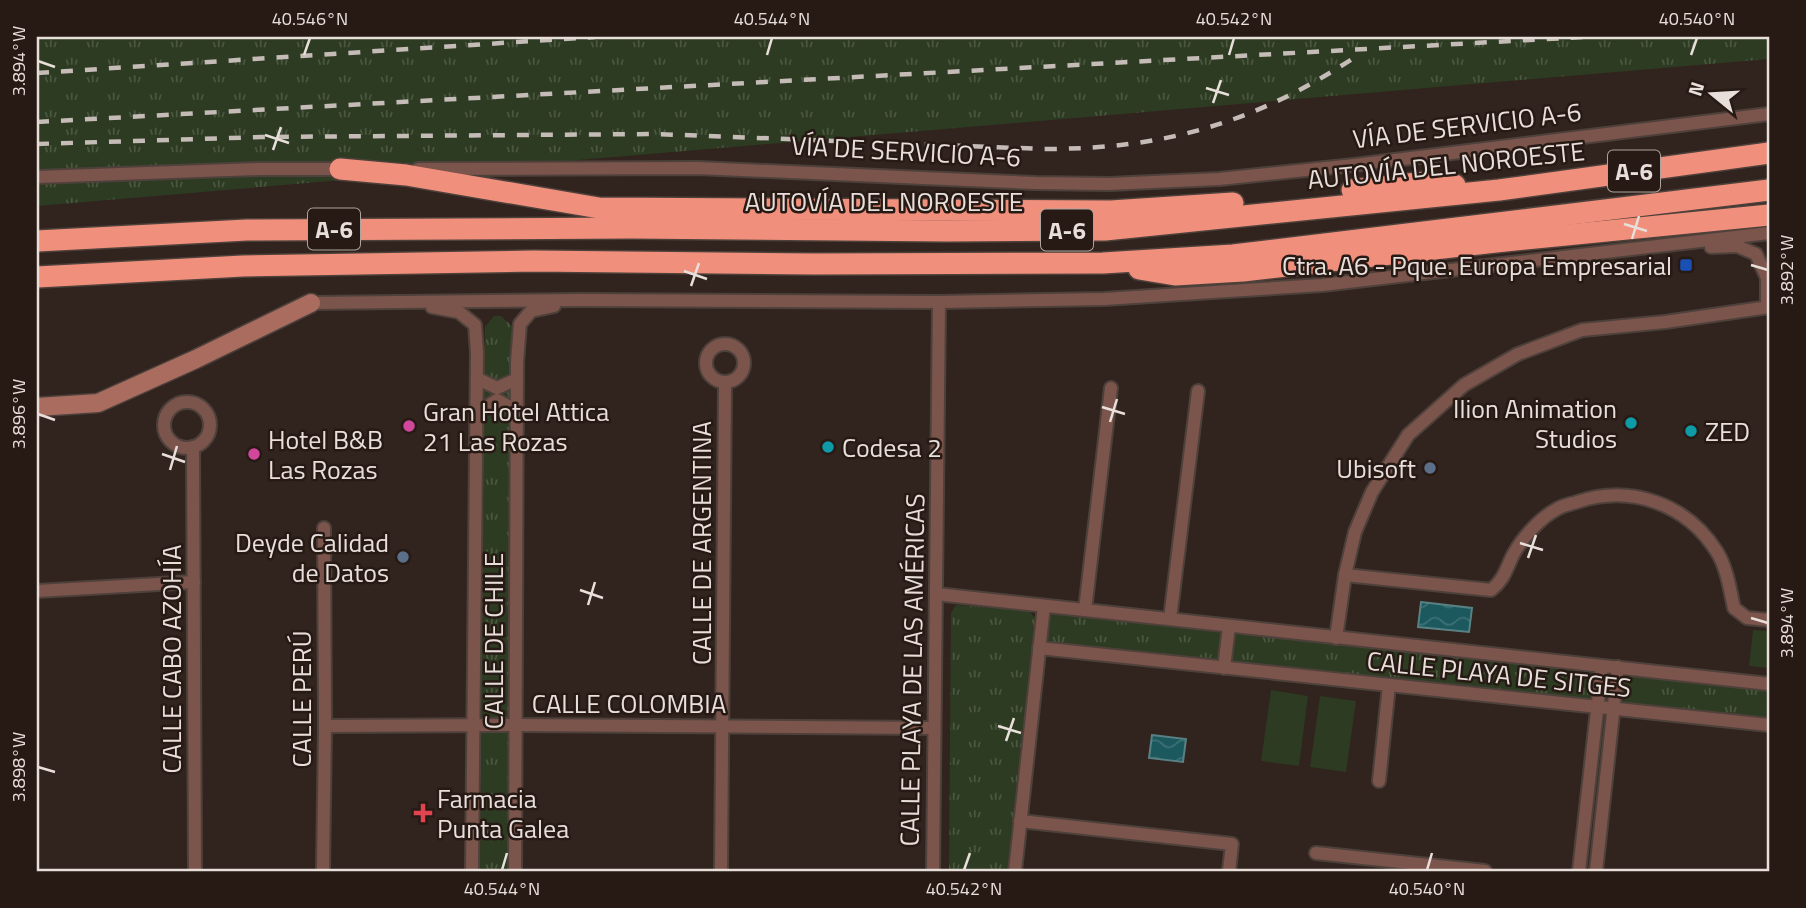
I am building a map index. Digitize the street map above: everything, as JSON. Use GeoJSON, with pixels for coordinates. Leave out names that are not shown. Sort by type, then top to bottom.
{"type":"FeatureCollection","features":[{"type":"Feature","properties":{"kind":"highway","name":"AUTOVÍA DEL NOROESTE"},"geometry":{"type":"LineString","coordinates":[[37,241],[247,230],[1105,230],[1499,190],[1769,153]]}},
{"type":"Feature","properties":{"kind":"highway"},"geometry":{"type":"LineString","coordinates":[[340,169],[406,175],[599,208],[1111,211],[1240,203],[1427,182],[1499,190]]}},
{"type":"Feature","properties":{"kind":"highway","name":"A-6"},"geometry":{"type":"LineString","coordinates":[[37,277],[243,266],[506,261],[1103,263],[1233,255],[1769,190]]}},
{"type":"Feature","properties":{"kind":"highway"},"geometry":{"type":"LineString","coordinates":[[1103,263],[1175,275],[1243,271],[1769,215]]}},
{"type":"Feature","properties":{"kind":"street","name":"VÍA DE SERVICIO A-6"},"geometry":{"type":"LineString","coordinates":[[37,177],[258,169],[698,168],[1109,184],[1219,179],[1354,165],[1769,114]]}},
{"type":"Feature","properties":{"kind":"street"},"geometry":{"type":"LineString","coordinates":[[37,407],[98,403],[123,394],[311,303],[580,300],[939,302],[1104,299],[1322,285],[1769,233]]}},
{"type":"Feature","properties":{"kind":"street"},"geometry":{"type":"LineString","coordinates":[[1336,638],[1345,575],[1355,532],[1373,492],[1408,435],[1464,385],[1518,354],[1582,330],[1665,322],[1768,307],[1767,278],[1756,254],[1737,246],[1578,254]]}},
{"type":"Feature","properties":{"kind":"street","name":"CALLE DE CHILE"},"geometry":{"type":"LineString","coordinates":[[514,871],[517,379],[520,324],[531,311],[580,300]]}},
{"type":"Feature","properties":{"kind":"street","name":"CALLE DE CHILE"},"geometry":{"type":"LineString","coordinates":[[401,301],[459,312],[475,325],[478,379],[472,871]]}},
{"type":"Feature","properties":{"kind":"street","name":"CALLE PLAYA DE LAS AMÉRICAS"},"geometry":{"type":"LineString","coordinates":[[933,871],[939,302]]}},
{"type":"Feature","properties":{"kind":"street"},"geometry":{"type":"LineString","coordinates":[[478,379],[497,388],[517,379]]}},
{"type":"Feature","properties":{"kind":"street","name":"CALLE DE ARGENTINA"},"geometry":{"type":"LineString","coordinates":[[721,871],[725,382]]}},
{"type":"Feature","properties":{"kind":"street"},"geometry":{"type":"LineString","coordinates":[[1085,610],[1111,388]]}},
{"type":"Feature","properties":{"kind":"street"},"geometry":{"type":"LineString","coordinates":[[1170,619],[1198,391]]}},
{"type":"Feature","properties":{"kind":"street"},"geometry":{"type":"LineString","coordinates":[[37,396],[79,405]]}},
{"type":"Feature","properties":{"kind":"street"},"geometry":{"type":"LineString","coordinates":[[477,413],[497,400],[517,411]]}},
{"type":"Feature","properties":{"kind":"street","name":"CALLE CABO AZOHÍA"},"geometry":{"type":"LineString","coordinates":[[193,447],[195,871]]}},
{"type":"Feature","properties":{"kind":"street"},"geometry":{"type":"LineString","coordinates":[[1345,575],[1491,590],[1502,582],[1514,552],[1532,529],[1557,508],[1592,497],[1625,495],[1653,500],[1677,511],[1700,529],[1718,554],[1734,608],[1747,618],[1769,620]]}},
{"type":"Feature","properties":{"kind":"street","name":"CALLE PERÚ"},"geometry":{"type":"LineString","coordinates":[[323,871],[324,528]]}},
{"type":"Feature","properties":{"kind":"street"},"geometry":{"type":"LineString","coordinates":[[37,591],[194,582]]}},
{"type":"Feature","properties":{"kind":"street","name":"CALLE PLAYA DE SITGES"},"geometry":{"type":"LineString","coordinates":[[936,594],[1769,684]]}},
{"type":"Feature","properties":{"kind":"street"},"geometry":{"type":"LineString","coordinates":[[1015,871],[1044,606]]}},
{"type":"Feature","properties":{"kind":"street"},"geometry":{"type":"LineString","coordinates":[[1224,668],[1229,626]]}},
{"type":"Feature","properties":{"kind":"street","name":"CALLE PLAYA DE SITGES"},"geometry":{"type":"LineString","coordinates":[[1039,648],[1769,725]]}},
{"type":"Feature","properties":{"kind":"street"},"geometry":{"type":"LineString","coordinates":[[1579,871],[1602,666]]}},
{"type":"Feature","properties":{"kind":"street"},"geometry":{"type":"LineString","coordinates":[[1596,871],[1618,667]]}},
{"type":"Feature","properties":{"kind":"street"},"geometry":{"type":"LineString","coordinates":[[1379,781],[1389,685]]}},
{"type":"Feature","properties":{"kind":"street","name":"CALLE COLOMBIA"},"geometry":{"type":"LineString","coordinates":[[325,726],[933,728]]}},
{"type":"Feature","properties":{"kind":"street"},"geometry":{"type":"LineString","coordinates":[[1020,821],[1232,845],[1229,871]]}},
{"type":"Feature","properties":{"kind":"street"},"geometry":{"type":"LineString","coordinates":[[1316,853],[1485,871]]}},
{"type":"Feature","properties":{"kind":"green space"},"geometry":{"type":"Polygon","coordinates":[[[37,37],[1769,37],[1769,59],[37,206],[37,37]]]}},
{"type":"Feature","properties":{"kind":"green space"},"geometry":{"type":"Polygon","coordinates":[[[494,316],[501,316],[512,326],[507,871],[480,871],[485,327],[494,316]]]}},
{"type":"Feature","properties":{"kind":"green space"},"geometry":{"type":"Polygon","coordinates":[[[956,605],[1029,611],[1035,618],[1007,871],[949,871],[951,613],[956,605]]]}},
{"type":"Feature","properties":{"kind":"green space"},"geometry":{"type":"Polygon","coordinates":[[[1054,613],[1218,630],[1221,635],[1219,656],[1215,661],[1049,642],[1045,637],[1047,618],[1054,613]]]}},
{"type":"Feature","properties":{"kind":"green space"},"geometry":{"type":"Polygon","coordinates":[[[1753,630],[1769,631],[1769,668],[1749,666],[1753,630]]]}},
{"type":"Feature","properties":{"kind":"green space"},"geometry":{"type":"Polygon","coordinates":[[[1238,632],[1589,670],[1594,677],[1592,695],[1587,700],[1238,664],[1231,659],[1233,637],[1238,632]]]}},
{"type":"Feature","properties":{"kind":"green space"},"geometry":{"type":"Polygon","coordinates":[[[1628,675],[1769,689],[1769,720],[1629,704],[1622,700],[1624,678],[1628,675]]]}},
{"type":"Feature","properties":{"kind":"green space"},"geometry":{"type":"Polygon","coordinates":[[[1271,690],[1308,696],[1299,766],[1261,761],[1271,690]]]}},
{"type":"Feature","properties":{"kind":"green space"},"geometry":{"type":"Polygon","coordinates":[[[1320,696],[1356,701],[1346,772],[1310,767],[1320,696]]]}},
{"type":"Feature","properties":{"kind":"water"},"geometry":{"type":"Polygon","coordinates":[[[1421,602],[1472,608],[1469,632],[1418,627],[1421,602]]]}},
{"type":"Feature","properties":{"kind":"water"},"geometry":{"type":"Polygon","coordinates":[[[1152,735],[1186,739],[1183,762],[1149,758],[1152,735]]]}},
{"type":"Feature","properties":{"kind":"railway"},"geometry":{"type":"LineString","coordinates":[[37,73],[595,37]]}},
{"type":"Feature","properties":{"kind":"railway"},"geometry":{"type":"LineString","coordinates":[[37,122],[1584,37]]}},
{"type":"Feature","properties":{"kind":"railway"},"geometry":{"type":"LineString","coordinates":[[37,144],[261,137],[656,134],[1044,149],[1087,148],[1167,138],[1242,116],[1315,82],[1352,59]]}},
{"type":"Feature","properties":{"kind":"place","name":"Ctra. A6 - Pque. Europa Empresarial"},"geometry":{"type":"Point","coordinates":[1686,265]}},
{"type":"Feature","properties":{"kind":"place","name":"Ilion Animation Studios"},"geometry":{"type":"Point","coordinates":[1631,423]}},
{"type":"Feature","properties":{"kind":"place","name":"Gran Hotel Attica 21 Las Rozas"},"geometry":{"type":"Point","coordinates":[409,426]}},
{"type":"Feature","properties":{"kind":"place","name":"ZED"},"geometry":{"type":"Point","coordinates":[1691,431]}},
{"type":"Feature","properties":{"kind":"place","name":"Codesa 2"},"geometry":{"type":"Point","coordinates":[828,447]}},
{"type":"Feature","properties":{"kind":"place","name":"Hotel B&B Las Rozas"},"geometry":{"type":"Point","coordinates":[254,454]}},
{"type":"Feature","properties":{"kind":"place","name":"Ubisoft"},"geometry":{"type":"Point","coordinates":[1430,468]}},
{"type":"Feature","properties":{"kind":"place","name":"Deyde Calidad de Datos"},"geometry":{"type":"Point","coordinates":[403,557]}},
{"type":"Feature","properties":{"kind":"place","name":"Farmacia Punta Galea"},"geometry":{"type":"Point","coordinates":[423,813]}}]}
